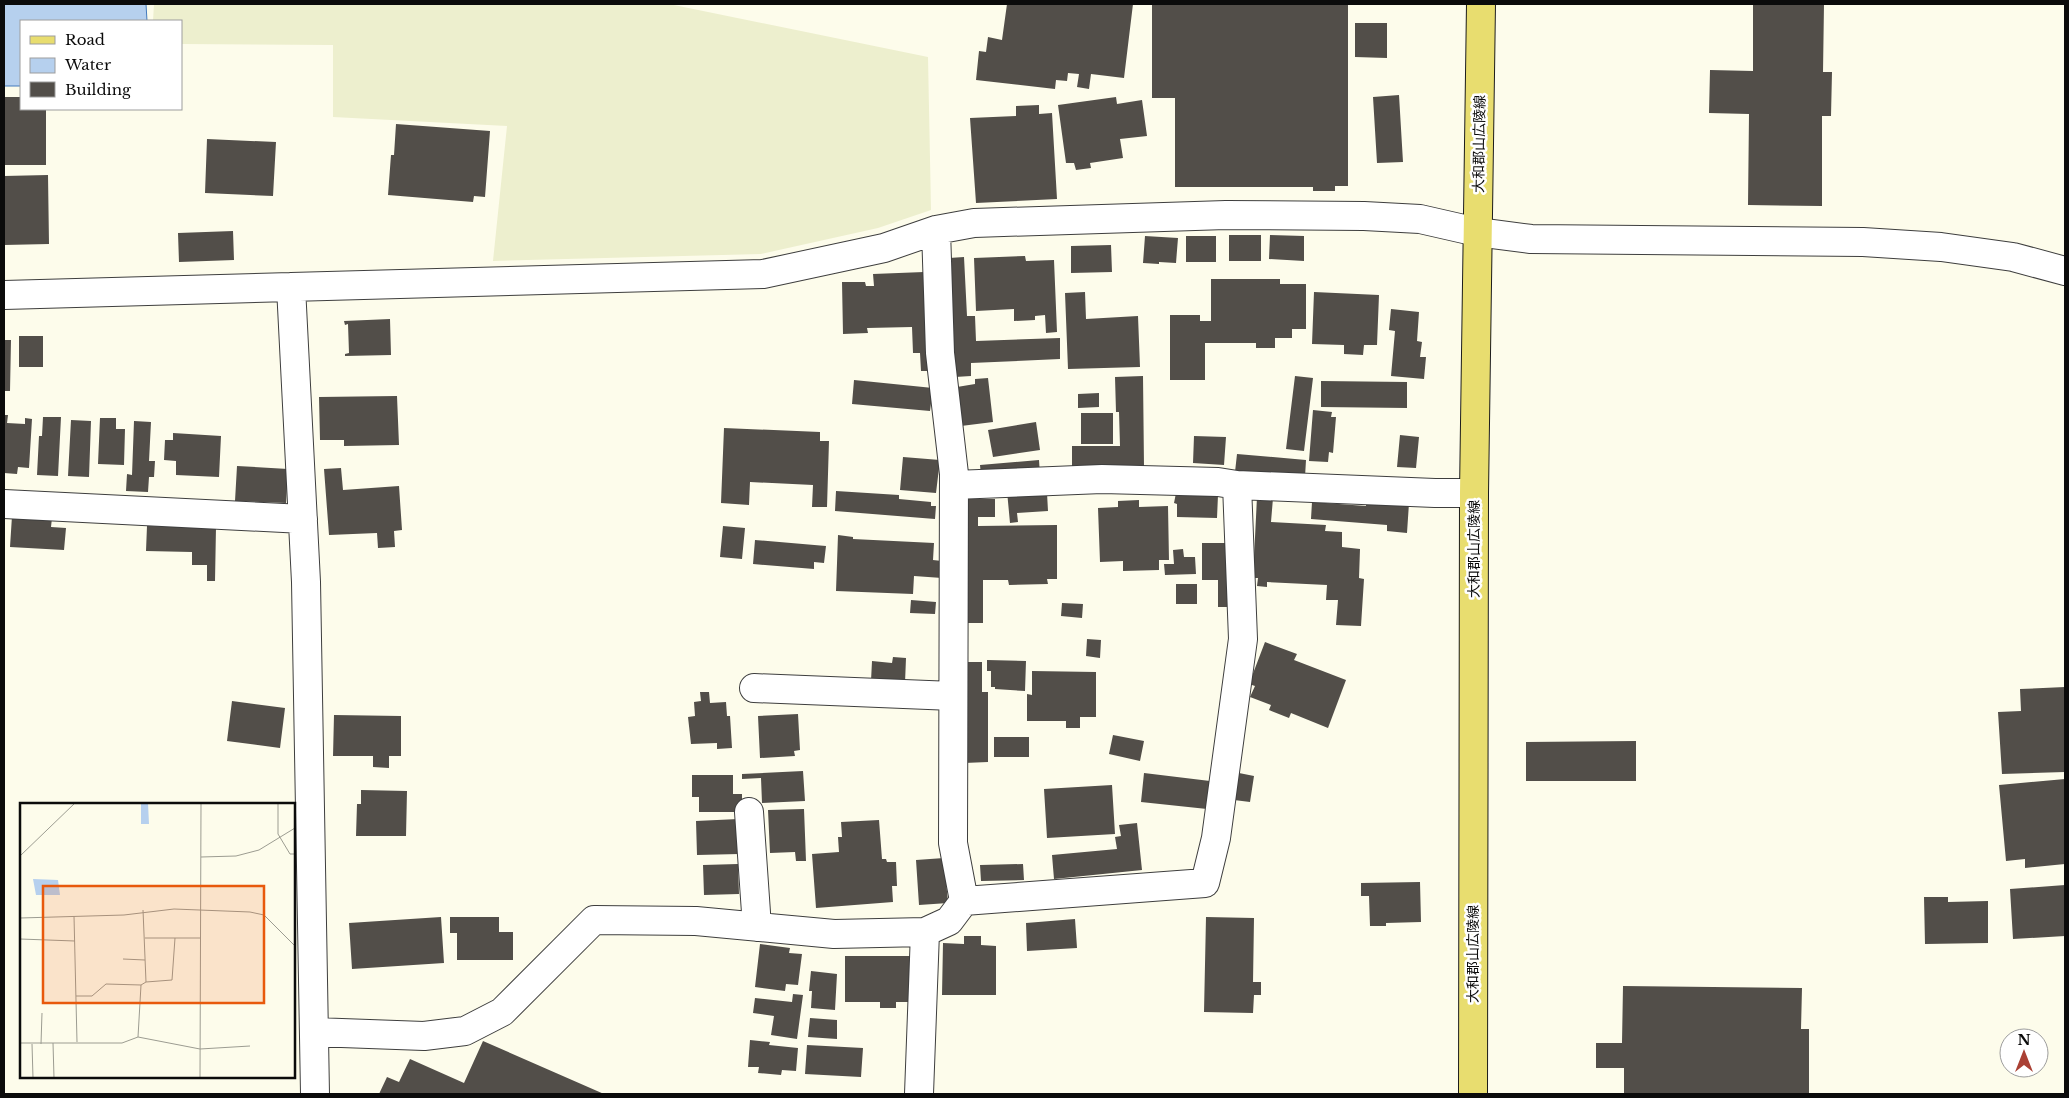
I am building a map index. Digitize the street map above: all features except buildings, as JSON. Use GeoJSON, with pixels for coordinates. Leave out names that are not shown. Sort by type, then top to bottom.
{"type":"FeatureCollection","features":[{"type":"Feature","properties":{"kind":"main road","name":"大和郡山広陵線"},"geometry":{"type":"LineString","coordinates":[[1473,1094],[1474,493],[1480,4]]}},
{"type":"Feature","properties":{"kind":"street"},"geometry":{"type":"LineString","coordinates":[[4,295],[763,274],[884,248],[936,230],[974,223],[1226,215],[1364,216],[1420,219],[1477,232],[1564,241],[1863,242],[1941,247],[2013,257],[2065,271]]}},
{"type":"Feature","properties":{"kind":"street"},"geometry":{"type":"LineString","coordinates":[[314,1032],[424,1036],[465,1031],[502,1012],[594,920],[696,920],[834,934],[925,932],[949,921],[964,900],[954,843],[954,485],[940,353],[936,230]]}},
{"type":"Feature","properties":{"kind":"street"},"geometry":{"type":"LineString","coordinates":[[291,287],[306,591],[315,1094]]}},
{"type":"Feature","properties":{"kind":"street"},"geometry":{"type":"LineString","coordinates":[[954,485],[1102,479],[1474,493]]}},
{"type":"Feature","properties":{"kind":"street"},"geometry":{"type":"LineString","coordinates":[[964,900],[1205,883],[1216,838],[1244,639],[1237,485]]}},
{"type":"Feature","properties":{"kind":"street"},"geometry":{"type":"LineString","coordinates":[[4,504],[303,520]]}},
{"type":"Feature","properties":{"kind":"street"},"geometry":{"type":"LineString","coordinates":[[754,688],[954,696]]}},
{"type":"Feature","properties":{"kind":"street"},"geometry":{"type":"LineString","coordinates":[[749,812],[757,927]]}},
{"type":"Feature","properties":{"kind":"street"},"geometry":{"type":"LineString","coordinates":[[919,1094],[925,932]]}},
{"type":"Feature","properties":{"kind":"green space"},"geometry":{"type":"Polygon","coordinates":[[[154,4],[669,4],[928,57],[931,210],[878,228],[761,254],[493,261],[507,126],[333,117],[333,45],[182,44],[182,20],[153,20],[154,4]]]}},
{"type":"Feature","properties":{"kind":"water"},"geometry":{"type":"Polygon","coordinates":[[[4,4],[146,4],[147,20],[20,20],[20,86],[4,86],[4,4]]]}}]}
